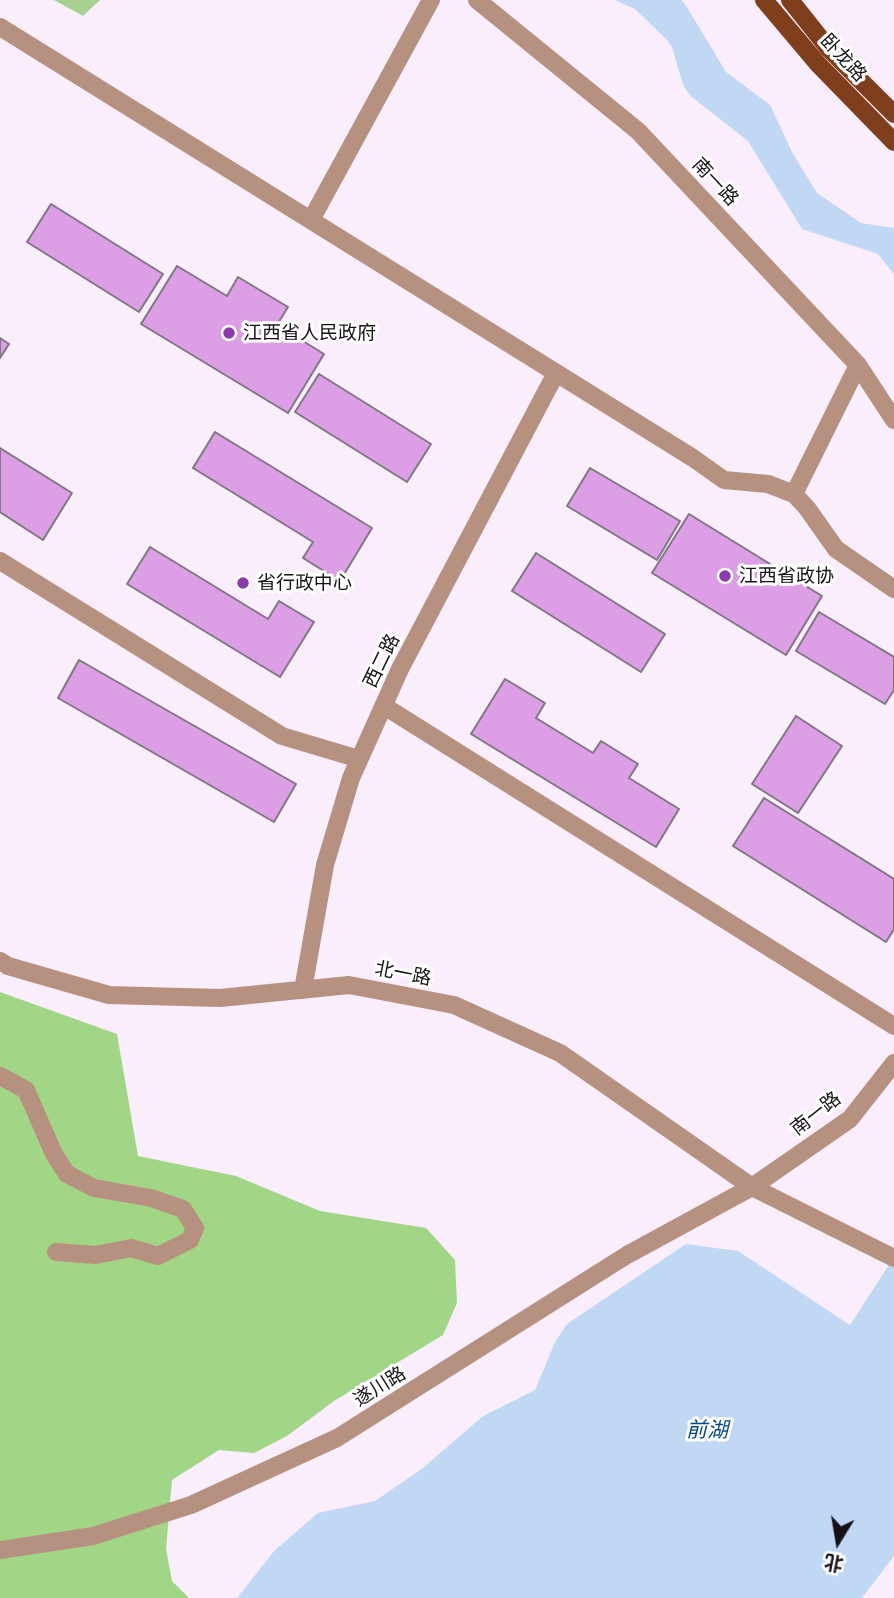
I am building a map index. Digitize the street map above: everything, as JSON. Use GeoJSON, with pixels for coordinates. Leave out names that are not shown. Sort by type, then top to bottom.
{"type":"FeatureCollection","features":[{"type":"Feature","properties":{"kind":"main road","name":"卧龙路"},"geometry":{"type":"LineString","coordinates":[[764,0],[818,64],[894,142]]}},
{"type":"Feature","properties":{"kind":"main road","name":"卧龙路"},"geometry":{"type":"LineString","coordinates":[[790,0],[829,49],[894,114]]}},
{"type":"Feature","properties":{"kind":"street"},"geometry":{"type":"LineString","coordinates":[[311,220],[431,0]]}},
{"type":"Feature","properties":{"kind":"street","name":"南一路"},"geometry":{"type":"LineString","coordinates":[[477,0],[638,131],[858,365],[894,421]]}},
{"type":"Feature","properties":{"kind":"street"},"geometry":{"type":"LineString","coordinates":[[0,27],[724,480],[768,484],[794,494],[836,549],[894,589]]}},
{"type":"Feature","properties":{"kind":"street"},"geometry":{"type":"LineString","coordinates":[[794,494],[858,365]]}},
{"type":"Feature","properties":{"kind":"street","name":"西二路"},"geometry":{"type":"LineString","coordinates":[[303,990],[326,865],[351,778],[400,668],[556,373]]}},
{"type":"Feature","properties":{"kind":"street"},"geometry":{"type":"LineString","coordinates":[[0,561],[282,736],[359,759]]}},
{"type":"Feature","properties":{"kind":"street"},"geometry":{"type":"LineString","coordinates":[[384,706],[894,1027]]}},
{"type":"Feature","properties":{"kind":"street","name":"北一路"},"geometry":{"type":"LineString","coordinates":[[0,961],[8,966],[109,995],[220,999],[349,985],[454,1005],[561,1053],[752,1186],[894,1258]]}},
{"type":"Feature","properties":{"kind":"street","name":"南一路"},"geometry":{"type":"LineString","coordinates":[[752,1186],[850,1119],[894,1063]]}},
{"type":"Feature","properties":{"kind":"street"},"geometry":{"type":"LineString","coordinates":[[0,1076],[26,1090],[54,1154],[67,1174],[94,1188],[151,1198],[183,1209],[195,1228],[190,1240],[158,1256],[131,1248],[96,1255],[56,1252]]}},
{"type":"Feature","properties":{"kind":"street","name":"遂川路"},"geometry":{"type":"LineString","coordinates":[[0,1550],[93,1536],[166,1513],[252,1478],[337,1438],[627,1255],[752,1186]]}},
{"type":"Feature","properties":{"kind":"green space"},"geometry":{"type":"Polygon","coordinates":[[[54,0],[100,0],[83,16],[54,0]]]}},
{"type":"Feature","properties":{"kind":"green space"},"geometry":{"type":"Polygon","coordinates":[[[0,992],[117,1034],[138,1156],[236,1176],[320,1211],[426,1228],[455,1260],[457,1303],[443,1335],[334,1401],[287,1436],[254,1453],[219,1450],[172,1480],[166,1549],[172,1581],[189,1598],[0,1598],[0,992]]]}},
{"type":"Feature","properties":{"kind":"water"},"geometry":{"type":"Polygon","coordinates":[[[615,0],[681,0],[726,72],[770,105],[793,154],[817,193],[861,223],[894,228],[894,274],[878,254],[802,229],[748,141],[686,90],[672,47],[667,40],[635,9],[615,0]]]}},
{"type":"Feature","properties":{"kind":"water","name":"前湖"},"geometry":{"type":"Polygon","coordinates":[[[686,1244],[738,1251],[850,1325],[894,1257],[894,1556],[862,1598],[237,1598],[274,1551],[318,1513],[375,1501],[423,1468],[483,1416],[535,1390],[555,1342],[567,1324],[686,1244]]]}},
{"type":"Feature","properties":{"kind":"building"},"geometry":{"type":"Polygon","coordinates":[[[51,204],[163,274],[139,312],[27,242],[51,204]]]}},
{"type":"Feature","properties":{"kind":"building"},"geometry":{"type":"Polygon","coordinates":[[[177,266],[227,296],[238,277],[288,307],[277,325],[324,354],[288,413],[141,324],[177,266]]]}},
{"type":"Feature","properties":{"kind":"building"},"geometry":{"type":"Polygon","coordinates":[[[0,338],[9,344],[0,358],[0,338]]]}},
{"type":"Feature","properties":{"kind":"building"},"geometry":{"type":"Polygon","coordinates":[[[319,374],[431,444],[407,482],[295,412],[319,374]]]}},
{"type":"Feature","properties":{"kind":"building"},"geometry":{"type":"Polygon","coordinates":[[[215,432],[372,528],[340,581],[303,558],[313,542],[193,468],[215,432]]]}},
{"type":"Feature","properties":{"kind":"building"},"geometry":{"type":"Polygon","coordinates":[[[0,448],[72,493],[43,540],[0,512],[0,448]]]}},
{"type":"Feature","properties":{"kind":"building"},"geometry":{"type":"Polygon","coordinates":[[[590,468],[680,521],[657,560],[567,506],[590,468]]]}},
{"type":"Feature","properties":{"kind":"building"},"geometry":{"type":"Polygon","coordinates":[[[689,514],[822,596],[786,655],[652,573],[689,514]]]}},
{"type":"Feature","properties":{"kind":"building"},"geometry":{"type":"Polygon","coordinates":[[[150,547],[268,619],[279,601],[314,622],[280,677],[127,584],[150,547]]]}},
{"type":"Feature","properties":{"kind":"building"},"geometry":{"type":"Polygon","coordinates":[[[536,553],[665,634],[641,672],[512,591],[536,553]]]}},
{"type":"Feature","properties":{"kind":"building"},"geometry":{"type":"Polygon","coordinates":[[[819,612],[894,657],[894,690],[885,704],[796,651],[819,612]]]}},
{"type":"Feature","properties":{"kind":"building"},"geometry":{"type":"Polygon","coordinates":[[[79,660],[296,784],[274,822],[58,698],[79,660]]]}},
{"type":"Feature","properties":{"kind":"building"},"geometry":{"type":"Polygon","coordinates":[[[505,679],[545,703],[536,718],[593,753],[601,741],[638,764],[629,778],[679,809],[656,847],[471,734],[505,679]]]}},
{"type":"Feature","properties":{"kind":"building"},"geometry":{"type":"Polygon","coordinates":[[[796,716],[842,746],[798,813],[752,784],[796,716]]]}},
{"type":"Feature","properties":{"kind":"building"},"geometry":{"type":"Polygon","coordinates":[[[764,798],[894,879],[894,929],[886,942],[733,846],[764,798]]]}},
{"type":"Feature","properties":{"kind":"place","name":"江西省人民政府"},"geometry":{"type":"Point","coordinates":[229,333]}},
{"type":"Feature","properties":{"kind":"place","name":"江西省政协"},"geometry":{"type":"Point","coordinates":[725,576]}},
{"type":"Feature","properties":{"kind":"place","name":"省行政中心"},"geometry":{"type":"Point","coordinates":[243,583]}}]}
